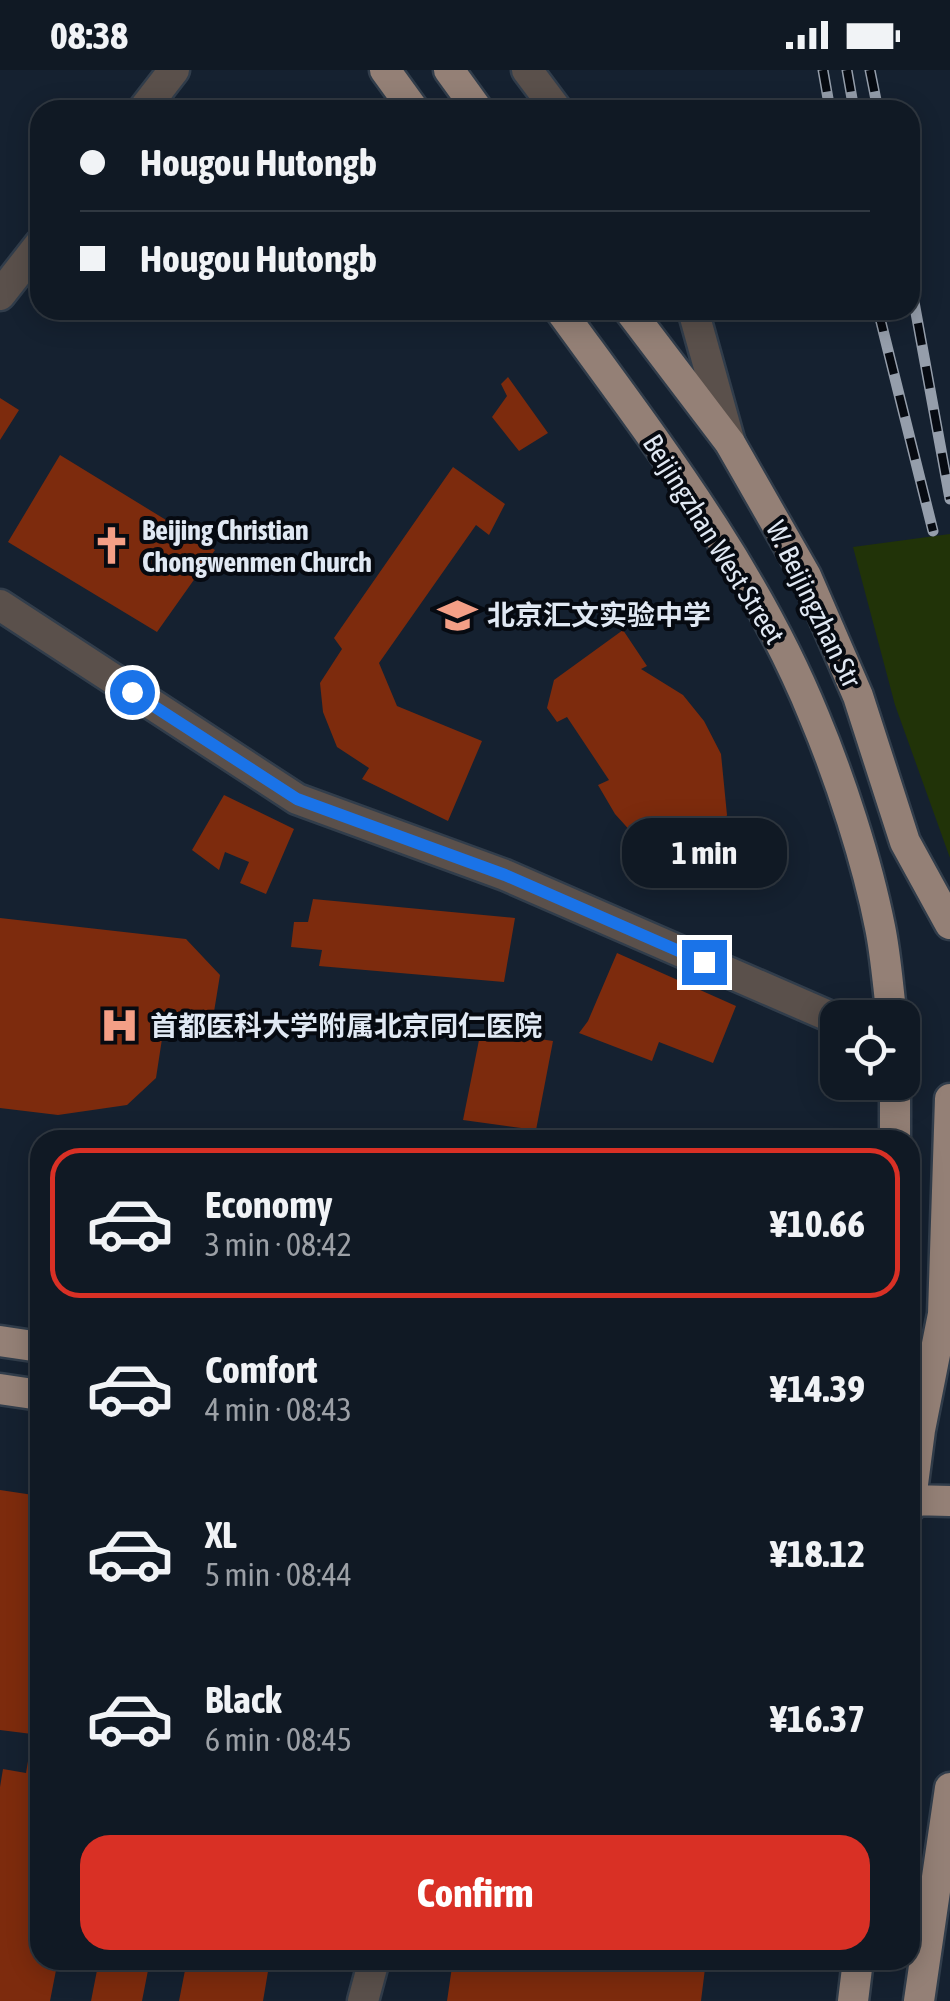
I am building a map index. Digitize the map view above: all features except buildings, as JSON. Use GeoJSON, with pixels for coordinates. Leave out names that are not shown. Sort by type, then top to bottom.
{"type":"FeatureCollection","features":[{"type":"Feature","properties":{"kind":"main road"},"geometry":{"type":"LineString","coordinates":[[385,70],[407,100]]}},
{"type":"Feature","properties":{"kind":"main road"},"geometry":{"type":"LineString","coordinates":[[449,70],[471,100]]}},
{"type":"Feature","properties":{"kind":"main road","name":"Beijingzhan West Street"},"geometry":{"type":"LineString","coordinates":[[567,320],[681,477],[762,608],[814,715],[880,927],[890,1000]]}},
{"type":"Feature","properties":{"kind":"main road","name":"W. Beijingzhan Str"},"geometry":{"type":"LineString","coordinates":[[637,320],[730,443],[806,576],[858,696],[905,842],[950,924]]}},
{"type":"Feature","properties":{"kind":"main road"},"geometry":{"type":"LineString","coordinates":[[920,1460],[943,1314],[950,1099]]}},
{"type":"Feature","properties":{"kind":"main road"},"geometry":{"type":"LineString","coordinates":[[895,1130],[896,1100]]}},
{"type":"Feature","properties":{"kind":"main road"},"geometry":{"type":"LineString","coordinates":[[0,1341],[30,1345]]}},
{"type":"Feature","properties":{"kind":"main road"},"geometry":{"type":"LineString","coordinates":[[0,1389],[30,1394]]}},
{"type":"Feature","properties":{"kind":"main road"},"geometry":{"type":"LineString","coordinates":[[920,1502],[950,1500]]}},
{"type":"Feature","properties":{"kind":"main road"},"geometry":{"type":"LineString","coordinates":[[920,2001],[950,1788]]}},
{"type":"Feature","properties":{"kind":"main road"},"geometry":{"type":"LineString","coordinates":[[854,2001],[857,1970]]}},
{"type":"Feature","properties":{"kind":"street"},"geometry":{"type":"LineString","coordinates":[[151,100],[174,70]]}},
{"type":"Feature","properties":{"kind":"street"},"geometry":{"type":"LineString","coordinates":[[526,70],[549,100]]}},
{"type":"Feature","properties":{"kind":"street"},"geometry":{"type":"LineString","coordinates":[[0,296],[30,257]]}},
{"type":"Feature","properties":{"kind":"street"},"geometry":{"type":"LineString","coordinates":[[695,320],[730,443]]}},
{"type":"Feature","properties":{"kind":"street"},"geometry":{"type":"LineString","coordinates":[[0,606],[297,799],[505,875],[820,1012]]}},
{"type":"Feature","properties":{"kind":"street"},"geometry":{"type":"LineString","coordinates":[[363,2001],[371,1970]]}},
{"type":"Feature","properties":{"kind":"green space"},"geometry":{"type":"Polygon","coordinates":[[[950,534],[950,858],[895,705],[853,547],[950,534]]]}},
{"type":"Feature","properties":{"kind":"railway"},"geometry":{"type":"LineString","coordinates":[[823,70],[828,100]]}},
{"type":"Feature","properties":{"kind":"railway"},"geometry":{"type":"LineString","coordinates":[[847,70],[852,100]]}},
{"type":"Feature","properties":{"kind":"railway"},"geometry":{"type":"LineString","coordinates":[[870,70],[876,100]]}},
{"type":"Feature","properties":{"kind":"railway"},"geometry":{"type":"LineString","coordinates":[[880,320],[933,531]]}},
{"type":"Feature","properties":{"kind":"railway"},"geometry":{"type":"LineString","coordinates":[[917,320],[950,499]]}},
{"type":"Feature","properties":{"kind":"place","name":"Beijing Christian Chongwenmen Church"},"geometry":{"type":"Point","coordinates":[112,546]}},
{"type":"Feature","properties":{"kind":"place","name":"北京汇文实验中学"},"geometry":{"type":"Point","coordinates":[457,615]}},
{"type":"Feature","properties":{"kind":"place","name":"首都医科大学附属北京同仁医院"},"geometry":{"type":"Point","coordinates":[120,1026]}},
{"type":"Feature","properties":{"kind":"route"},"geometry":{"type":"LineString","coordinates":[[132,692],[297,799],[505,875],[704,962]]}}]}
